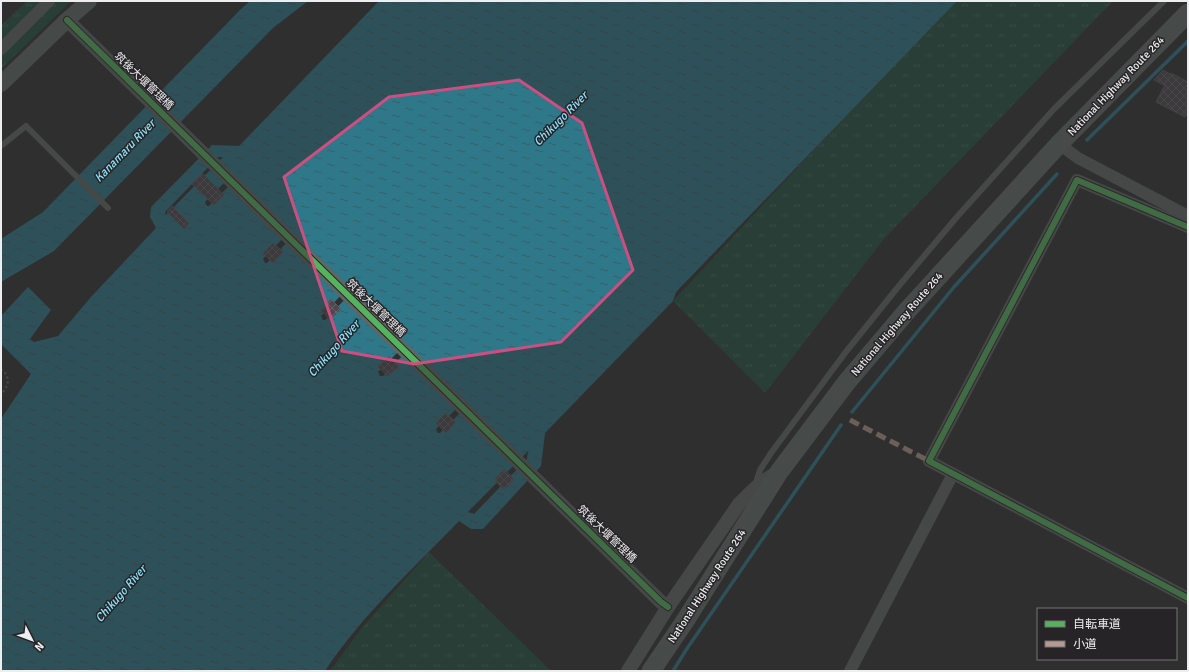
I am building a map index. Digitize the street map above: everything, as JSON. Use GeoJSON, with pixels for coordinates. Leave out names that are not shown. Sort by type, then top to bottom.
{"type":"FeatureCollection","features":[{"type":"Feature","properties":{"kind":"highway","name":"National Highway Route 264"},"geometry":{"type":"LineString","coordinates":[[651,671],[685,621],[779,472],[846,383],[906,312],[1059,144],[1188,13]]}},
{"type":"Feature","properties":{"kind":"main road"},"geometry":{"type":"LineString","coordinates":[[1,84],[71,24],[88,1]]}},
{"type":"Feature","properties":{"kind":"street"},"geometry":{"type":"LineString","coordinates":[[1,49],[49,1]]}},
{"type":"Feature","properties":{"kind":"street","name":"筑後大堰管理橋"},"geometry":{"type":"LineString","coordinates":[[71,24],[665,605]]}},
{"type":"Feature","properties":{"kind":"street"},"geometry":{"type":"LineString","coordinates":[[1059,144],[1078,158],[1188,216]]}},
{"type":"Feature","properties":{"kind":"street"},"geometry":{"type":"LineString","coordinates":[[1188,227],[1077,180],[929,461],[1188,598]]}},
{"type":"Feature","properties":{"kind":"street"},"geometry":{"type":"LineString","coordinates":[[628,671],[665,605],[739,504],[767,478],[779,472]]}},
{"type":"Feature","properties":{"kind":"street"},"geometry":{"type":"LineString","coordinates":[[850,671],[954,474]]}},
{"type":"Feature","properties":{"kind":"lane"},"geometry":{"type":"LineString","coordinates":[[757,486],[757,479],[760,470],[771,453],[845,353],[898,287],[956,218],[1054,109],[1164,1]]}},
{"type":"Feature","properties":{"kind":"lane"},"geometry":{"type":"LineString","coordinates":[[1,146],[26,126],[108,208]]}},
{"type":"Feature","properties":{"kind":"path"},"geometry":{"type":"LineString","coordinates":[[1,369],[7,375],[8,384],[1,396]]}},
{"type":"Feature","properties":{"kind":"highlighted area"},"geometry":{"type":"Polygon","coordinates":[[[519,80],[582,123],[633,270],[561,342],[414,364],[342,351],[284,177],[389,97],[519,80]]]}},
{"type":"Feature","properties":{"kind":"green space"},"geometry":{"type":"Polygon","coordinates":[[[27,1],[43,1],[1,42],[1,25],[27,1]]]}},
{"type":"Feature","properties":{"kind":"green space"},"geometry":{"type":"Polygon","coordinates":[[[56,1],[71,1],[1,69],[1,55],[56,1]]]}},
{"type":"Feature","properties":{"kind":"green space"},"geometry":{"type":"Polygon","coordinates":[[[957,1],[1113,1],[883,240],[765,393],[673,301],[868,92],[957,1]]]}},
{"type":"Feature","properties":{"kind":"green space"},"geometry":{"type":"Polygon","coordinates":[[[429,552],[551,671],[330,671],[361,629],[429,552]]]}},
{"type":"Feature","properties":{"kind":"water","name":"Kanamaru River"},"geometry":{"type":"Polygon","coordinates":[[[250,1],[308,1],[273,28],[54,251],[1,282],[1,239],[43,212],[250,1]]]}},
{"type":"Feature","properties":{"kind":"water","name":"Chikugo River"},"geometry":{"type":"Polygon","coordinates":[[[379,1],[957,1],[676,292],[673,301],[545,433],[541,466],[483,529],[471,529],[459,521],[406,575],[355,631],[339,650],[325,671],[1,671],[1,419],[31,374],[1,344],[1,316],[28,287],[51,310],[30,339],[34,342],[58,336],[91,297],[156,228],[150,217],[151,207],[212,145],[239,146],[379,1]],[[218,157],[165,212],[166,215],[223,157],[218,157]],[[232,175],[205,202],[207,206],[209,206],[236,179],[232,175]],[[289,232],[263,259],[265,263],[267,263],[293,236],[289,232]],[[347,289],[321,316],[323,320],[325,320],[351,293],[347,289]],[[405,345],[378,372],[380,376],[383,376],[409,349],[405,345]],[[463,402],[436,429],[438,433],[440,433],[467,406],[463,402]],[[528,451],[468,512],[474,514],[527,459],[528,451]]]}},
{"type":"Feature","properties":{"kind":"building"},"geometry":{"type":"Polygon","coordinates":[[[1163,70],[1170,74],[1164,85],[1154,80],[1163,70]]]}},
{"type":"Feature","properties":{"kind":"building"},"geometry":{"type":"Polygon","coordinates":[[[1171,73],[1188,82],[1188,112],[1185,117],[1156,102],[1171,73]]]}},
{"type":"Feature","properties":{"kind":"building"},"geometry":{"type":"Polygon","coordinates":[[[202,173],[224,195],[214,205],[192,184],[202,173]]]}},
{"type":"Feature","properties":{"kind":"building"},"geometry":{"type":"Polygon","coordinates":[[[172,206],[189,223],[184,229],[167,212],[172,206]]]}},
{"type":"Feature","properties":{"kind":"building"},"geometry":{"type":"Polygon","coordinates":[[[273,243],[283,252],[273,263],[263,253],[273,243]]]}},
{"type":"Feature","properties":{"kind":"building"},"geometry":{"type":"Polygon","coordinates":[[[331,299],[341,309],[330,320],[321,310],[331,299]]]}},
{"type":"Feature","properties":{"kind":"building"},"geometry":{"type":"Polygon","coordinates":[[[389,356],[399,366],[388,376],[378,367],[389,356]]]}},
{"type":"Feature","properties":{"kind":"building"},"geometry":{"type":"Polygon","coordinates":[[[446,413],[456,422],[446,433],[436,423],[446,413]]]}},
{"type":"Feature","properties":{"kind":"building"},"geometry":{"type":"Polygon","coordinates":[[[504,469],[514,479],[504,490],[494,480],[504,469]]]}},
{"type":"Feature","properties":{"kind":"waterway"},"geometry":{"type":"LineString","coordinates":[[1087,140],[1188,41]]}},
{"type":"Feature","properties":{"kind":"waterway"},"geometry":{"type":"LineString","coordinates":[[852,412],[954,287],[1057,174]]}},
{"type":"Feature","properties":{"kind":"waterway"},"geometry":{"type":"LineString","coordinates":[[673,671],[841,425]]}},
{"type":"Feature","properties":{"kind":"marked path"},"geometry":{"type":"LineString","coordinates":[[850,420],[929,461]]}},
{"type":"Feature","properties":{"kind":"cycle path"},"geometry":{"type":"LineString","coordinates":[[67,20],[661,602],[668,607]]}},
{"type":"Feature","properties":{"kind":"cycle path"},"geometry":{"type":"LineString","coordinates":[[1188,227],[1077,180],[929,461],[1188,598]]}}]}
